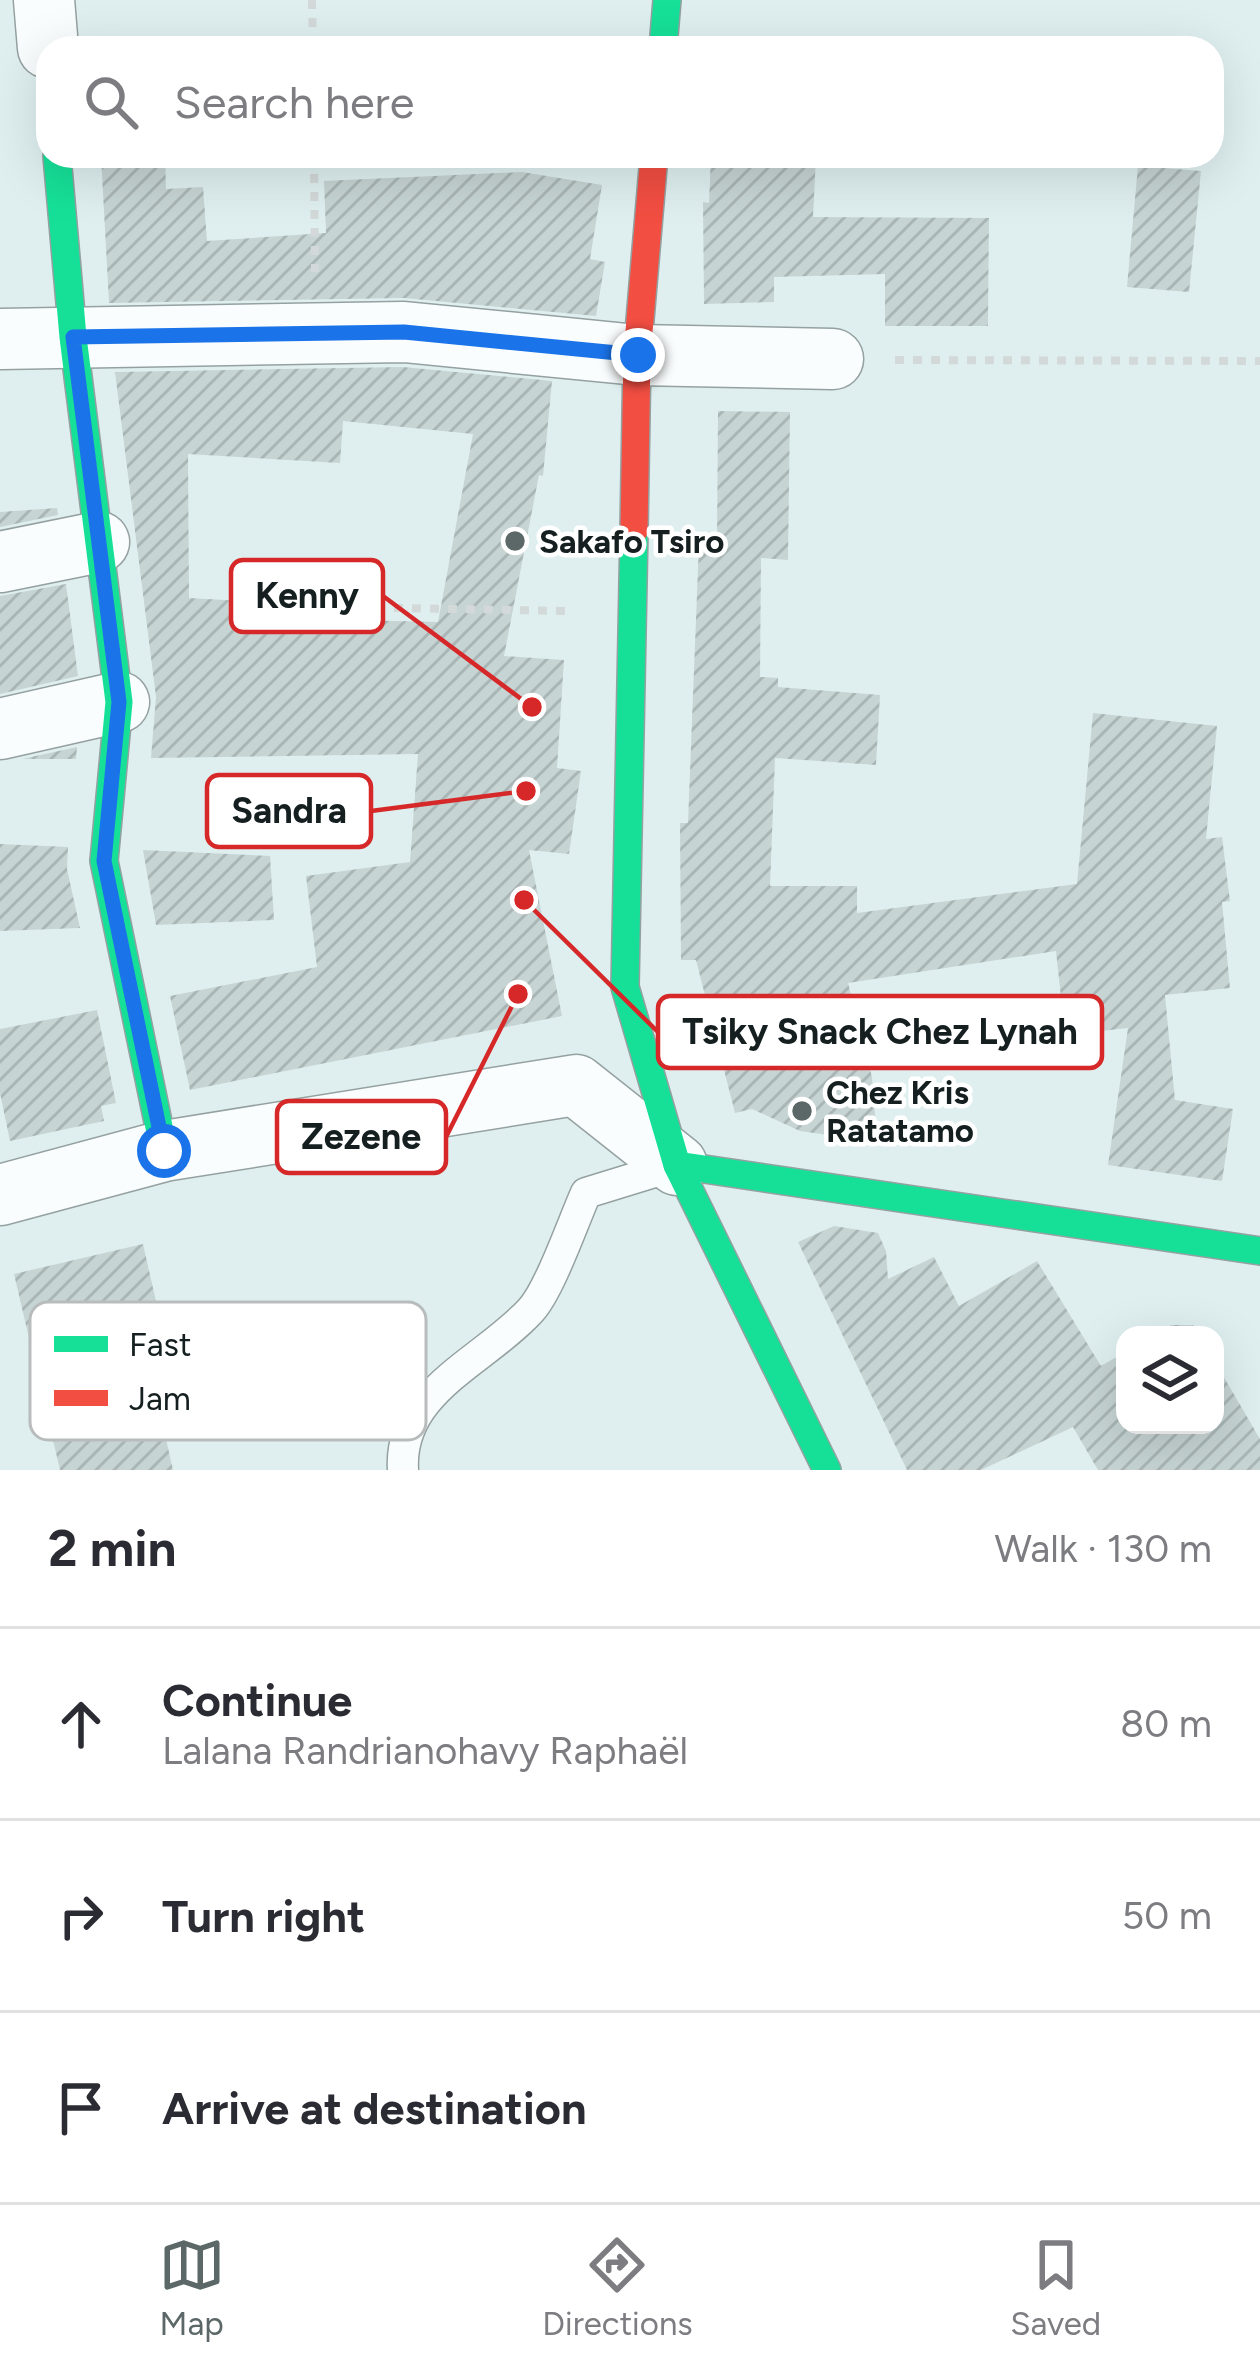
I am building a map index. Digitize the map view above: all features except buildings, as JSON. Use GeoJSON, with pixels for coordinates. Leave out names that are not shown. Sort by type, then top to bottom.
{"type":"FeatureCollection","features":[{"type":"Feature","properties":{"kind":"street"},"geometry":{"type":"LineString","coordinates":[[44,0],[47,36]]}},
{"type":"Feature","properties":{"kind":"street"},"geometry":{"type":"LineString","coordinates":[[664,36],[667,0]]}},
{"type":"Feature","properties":{"kind":"street"},"geometry":{"type":"LineString","coordinates":[[58,168],[73,337],[119,702],[104,861],[164,1151]]}},
{"type":"Feature","properties":{"kind":"street"},"geometry":{"type":"LineString","coordinates":[[653,168],[638,355],[626,987],[677,1165],[827,1470]]}},
{"type":"Feature","properties":{"kind":"street"},"geometry":{"type":"LineString","coordinates":[[0,339],[404,332],[638,355],[833,359]]}},
{"type":"Feature","properties":{"kind":"street"},"geometry":{"type":"LineString","coordinates":[[0,562],[99,542]]}},
{"type":"Feature","properties":{"kind":"street"},"geometry":{"type":"LineString","coordinates":[[0,729],[119,702]]}},
{"type":"Feature","properties":{"kind":"street"},"geometry":{"type":"LineString","coordinates":[[0,1195],[164,1151],[576,1085],[677,1165],[1260,1251]]}},
{"type":"Feature","properties":{"kind":"lane"},"geometry":{"type":"LineString","coordinates":[[426,1400],[533,1308],[586,1193],[677,1165]]}},
{"type":"Feature","properties":{"kind":"lane"},"geometry":{"type":"LineString","coordinates":[[403,1470],[408,1440]]}},
{"type":"Feature","properties":{"kind":"path"},"geometry":{"type":"LineString","coordinates":[[312,0],[313,36]]}},
{"type":"Feature","properties":{"kind":"path"},"geometry":{"type":"LineString","coordinates":[[314,168],[316,333]]}},
{"type":"Feature","properties":{"kind":"path"},"geometry":{"type":"LineString","coordinates":[[833,359],[1260,361]]}},
{"type":"Feature","properties":{"kind":"path"},"geometry":{"type":"LineString","coordinates":[[344,628],[344,607],[632,613]]}},
{"type":"Feature","properties":{"kind":"traffic: fast"},"geometry":{"type":"LineString","coordinates":[[664,36],[667,0]]}},
{"type":"Feature","properties":{"kind":"traffic: fast"},"geometry":{"type":"LineString","coordinates":[[58,168],[73,337],[119,702],[104,861],[164,1151]]}},
{"type":"Feature","properties":{"kind":"traffic: fast"},"geometry":{"type":"LineString","coordinates":[[634,531],[625,987],[677,1165],[827,1470]]}},
{"type":"Feature","properties":{"kind":"traffic: fast"},"geometry":{"type":"LineString","coordinates":[[677,1165],[1260,1251]]}},
{"type":"Feature","properties":{"kind":"traffic: jam"},"geometry":{"type":"LineString","coordinates":[[634,531],[637,355],[653,168]]}},
{"type":"Feature","properties":{"kind":"place","name":"Sakafo Tsiro"},"geometry":{"type":"Point","coordinates":[515,541]}},
{"type":"Feature","properties":{"kind":"place","name":"Kenny"},"geometry":{"type":"Point","coordinates":[532,707]}},
{"type":"Feature","properties":{"kind":"place","name":"Sandra"},"geometry":{"type":"Point","coordinates":[526,791]}},
{"type":"Feature","properties":{"kind":"place","name":"Tsiky Snack Chez Lynah"},"geometry":{"type":"Point","coordinates":[524,900]}},
{"type":"Feature","properties":{"kind":"place","name":"Zezene"},"geometry":{"type":"Point","coordinates":[518,994]}},
{"type":"Feature","properties":{"kind":"place","name":"Chez Kris Ratatamo"},"geometry":{"type":"Point","coordinates":[802,1111]}},
{"type":"Feature","properties":{"kind":"route"},"geometry":{"type":"LineString","coordinates":[[164,1151],[104,861],[119,702],[73,337],[404,332],[638,355]]}}]}
